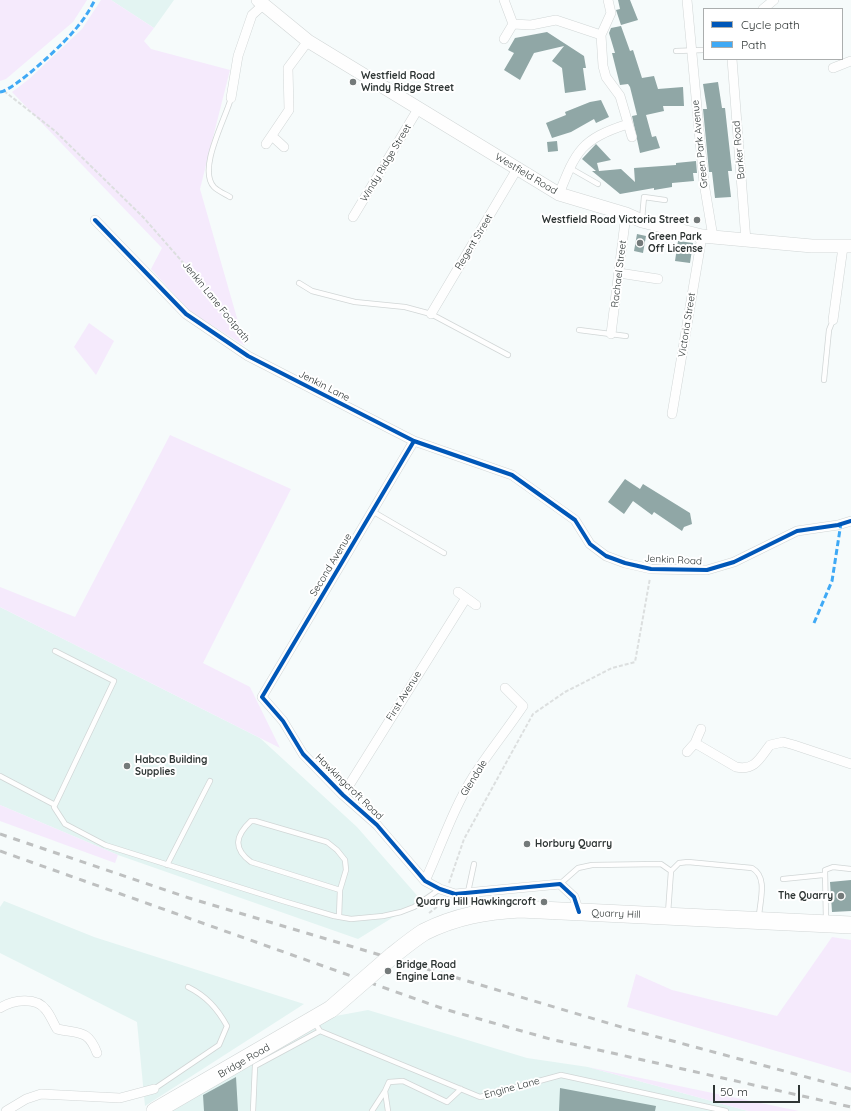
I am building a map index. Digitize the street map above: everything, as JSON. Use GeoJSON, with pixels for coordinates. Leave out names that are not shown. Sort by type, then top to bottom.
{"type":"FeatureCollection","features":[{"type":"Feature","properties":{"kind":"highway","name":"Quarry Hill"},"geometry":{"type":"LineString","coordinates":[[331,1009],[392,956],[424,933],[454,920],[488,910],[520,909],[851,925]]}},
{"type":"Feature","properties":{"kind":"highway","name":"Bridge Road"},"geometry":{"type":"LineString","coordinates":[[160,1110],[316,1026],[331,1009]]}},
{"type":"Feature","properties":{"kind":"main road","name":"Westfield Road"},"geometry":{"type":"LineString","coordinates":[[261,2],[308,41],[559,194],[626,214],[642,221],[707,237],[746,241],[847,247]]}},
{"type":"Feature","properties":{"kind":"street"},"geometry":{"type":"LineString","coordinates":[[504,0],[513,24]]}},
{"type":"Feature","properties":{"kind":"street"},"geometry":{"type":"LineString","coordinates":[[608,0],[611,13],[601,34],[603,66],[606,77],[620,96],[632,137]]}},
{"type":"Feature","properties":{"kind":"street","name":"Green Park Avenue"},"geometry":{"type":"LineString","coordinates":[[687,0],[690,50],[704,184],[707,237]]}},
{"type":"Feature","properties":{"kind":"street"},"geometry":{"type":"LineString","coordinates":[[764,8],[774,0]]}},
{"type":"Feature","properties":{"kind":"street","name":"Westfield Road"},"geometry":{"type":"LineString","coordinates":[[231,98],[238,56],[252,15],[261,2]]}},
{"type":"Feature","properties":{"kind":"street"},"geometry":{"type":"LineString","coordinates":[[513,24],[531,24],[556,20],[601,34]]}},
{"type":"Feature","properties":{"kind":"street"},"geometry":{"type":"LineString","coordinates":[[504,39],[513,24]]}},
{"type":"Feature","properties":{"kind":"street"},"geometry":{"type":"LineString","coordinates":[[266,144],[289,110],[288,68],[308,41]]}},
{"type":"Feature","properties":{"kind":"street","name":"Barker Road"},"geometry":{"type":"LineString","coordinates":[[732,60],[746,241]]}},
{"type":"Feature","properties":{"kind":"street"},"geometry":{"type":"LineString","coordinates":[[833,68],[851,61]]}},
{"type":"Feature","properties":{"kind":"street","name":"Windy Ridge Street"},"geometry":{"type":"LineString","coordinates":[[353,217],[418,109]]}},
{"type":"Feature","properties":{"kind":"street"},"geometry":{"type":"LineString","coordinates":[[559,194],[575,157],[596,137],[628,124]]}},
{"type":"Feature","properties":{"kind":"street"},"geometry":{"type":"LineString","coordinates":[[272,136],[284,147]]}},
{"type":"Feature","properties":{"kind":"street","name":"Regent Street"},"geometry":{"type":"LineString","coordinates":[[431,314],[517,169]]}},
{"type":"Feature","properties":{"kind":"street","name":"Rachael Street"},"geometry":{"type":"LineString","coordinates":[[611,334],[626,214]]}},
{"type":"Feature","properties":{"kind":"street","name":"Jenkin Lane"},"geometry":{"type":"LineString","coordinates":[[95,220],[186,314],[248,356],[414,441],[512,475],[575,520]]}},
{"type":"Feature","properties":{"kind":"street","name":"Victoria Street"},"geometry":{"type":"LineString","coordinates":[[672,414],[707,237]]}},
{"type":"Feature","properties":{"kind":"street"},"geometry":{"type":"LineString","coordinates":[[833,320],[847,247]]}},
{"type":"Feature","properties":{"kind":"street"},"geometry":{"type":"LineString","coordinates":[[619,273],[658,279]]}},
{"type":"Feature","properties":{"kind":"street","name":"Second Avenue"},"geometry":{"type":"LineString","coordinates":[[262,697],[414,441]]}},
{"type":"Feature","properties":{"kind":"street","name":"Jenkin Road"},"geometry":{"type":"LineString","coordinates":[[575,520],[590,544],[606,556],[651,569],[707,570],[734,562],[797,530],[838,525],[851,520]]}},
{"type":"Feature","properties":{"kind":"street","name":"First Avenue"},"geometry":{"type":"LineString","coordinates":[[343,795],[462,595],[476,605]]}},
{"type":"Feature","properties":{"kind":"street","name":"Glendale"},"geometry":{"type":"LineString","coordinates":[[425,880],[440,847],[449,822],[473,777],[523,706],[505,688]]}},
{"type":"Feature","properties":{"kind":"street","name":"Hawkingcroft Road"},"geometry":{"type":"LineString","coordinates":[[262,697],[283,721],[304,754],[343,795],[377,825],[425,880],[443,890],[455,894],[560,884]]}},
{"type":"Feature","properties":{"kind":"street"},"geometry":{"type":"LineString","coordinates":[[687,752],[695,743],[701,729]]}},
{"type":"Feature","properties":{"kind":"street"},"geometry":{"type":"LineString","coordinates":[[695,743],[742,769],[755,765],[770,745],[783,742],[851,764]]}},
{"type":"Feature","properties":{"kind":"street"},"geometry":{"type":"LineString","coordinates":[[560,884],[574,897],[579,912]]}},
{"type":"Feature","properties":{"kind":"street"},"geometry":{"type":"LineString","coordinates":[[0,1008],[12,1002],[20,1001],[29,1001],[39,1004],[46,1009],[57,1029],[87,1036],[92,1041],[97,1054]]}},
{"type":"Feature","properties":{"kind":"street"},"geometry":{"type":"LineString","coordinates":[[6,1111],[41,1094],[120,1098],[154,1089]]}},
{"type":"Feature","properties":{"kind":"lane"},"geometry":{"type":"LineString","coordinates":[[676,51],[703,50]]}},
{"type":"Feature","properties":{"kind":"lane"},"geometry":{"type":"LineString","coordinates":[[230,197],[214,188],[209,175],[210,160],[214,144],[231,98]]}},
{"type":"Feature","properties":{"kind":"lane"},"geometry":{"type":"LineString","coordinates":[[570,168],[598,184]]}},
{"type":"Feature","properties":{"kind":"lane"},"geometry":{"type":"LineString","coordinates":[[642,221],[644,197],[665,200]]}},
{"type":"Feature","properties":{"kind":"lane"},"geometry":{"type":"LineString","coordinates":[[299,283],[312,291],[355,302],[405,307],[431,314],[508,355]]}},
{"type":"Feature","properties":{"kind":"lane"},"geometry":{"type":"LineString","coordinates":[[824,380],[829,330],[833,320]]}},
{"type":"Feature","properties":{"kind":"lane"},"geometry":{"type":"LineString","coordinates":[[580,330],[626,336]]}},
{"type":"Feature","properties":{"kind":"lane"},"geometry":{"type":"LineString","coordinates":[[372,511],[444,553]]}},
{"type":"Feature","properties":{"kind":"lane"},"geometry":{"type":"LineString","coordinates":[[55,651],[114,681],[54,807],[65,824],[81,834],[105,846],[283,902],[351,919],[383,916],[401,912],[414,907],[443,890]]}},
{"type":"Feature","properties":{"kind":"lane"},"geometry":{"type":"LineString","coordinates":[[0,776],[55,805]]}},
{"type":"Feature","properties":{"kind":"lane"},"geometry":{"type":"LineString","coordinates":[[167,865],[210,781]]}},
{"type":"Feature","properties":{"kind":"lane"},"geometry":{"type":"LineString","coordinates":[[339,916],[340,890],[346,870],[345,860],[337,850],[327,842],[255,821],[250,821],[240,833],[238,848],[242,856],[251,862],[340,890]]}},
{"type":"Feature","properties":{"kind":"lane"},"geometry":{"type":"LineString","coordinates":[[668,916],[671,871],[679,863],[688,862],[752,868],[758,871],[762,879],[758,920]]}},
{"type":"Feature","properties":{"kind":"lane"},"geometry":{"type":"LineString","coordinates":[[468,892],[474,864]]}},
{"type":"Feature","properties":{"kind":"lane"},"geometry":{"type":"LineString","coordinates":[[560,884],[578,868],[592,865],[661,864],[671,871]]}},
{"type":"Feature","properties":{"kind":"lane"},"geometry":{"type":"LineString","coordinates":[[826,924],[824,870],[827,868],[851,869]]}},
{"type":"Feature","properties":{"kind":"lane"},"geometry":{"type":"LineString","coordinates":[[783,879],[823,875]]}},
{"type":"Feature","properties":{"kind":"lane"},"geometry":{"type":"LineString","coordinates":[[154,1089],[219,1045],[224,1037],[227,1026],[213,1005],[206,998],[188,987]]}},
{"type":"Feature","properties":{"kind":"lane"},"geometry":{"type":"LineString","coordinates":[[253,1111],[255,1066],[316,1026]]}},
{"type":"Feature","properties":{"kind":"lane","name":"Engine Lane"},"geometry":{"type":"LineString","coordinates":[[316,1026],[480,1097],[561,1075],[726,1111]]}},
{"type":"Feature","properties":{"kind":"lane"},"geometry":{"type":"LineString","coordinates":[[372,1111],[389,1082],[403,1081],[447,1102],[461,1089]]}},
{"type":"Feature","properties":{"kind":"lane"},"geometry":{"type":"LineString","coordinates":[[385,1091],[388,1111]]}},
{"type":"Feature","properties":{"kind":"path"},"geometry":{"type":"LineString","coordinates":[[443,890],[464,839],[533,714],[565,692],[612,668],[635,662],[651,569]]}},
{"type":"Feature","properties":{"kind":"shaded area"},"geometry":{"type":"Polygon","coordinates":[[[0,0],[87,0],[73,22],[6,79],[0,81],[0,0]]]}},
{"type":"Feature","properties":{"kind":"shaded area"},"geometry":{"type":"Polygon","coordinates":[[[101,0],[111,0],[154,28],[144,41],[151,49],[230,70],[200,189],[245,346],[190,312],[151,269],[162,248],[12,92],[29,79],[82,29],[101,0]]]}},
{"type":"Feature","properties":{"kind":"shaded area"},"geometry":{"type":"Polygon","coordinates":[[[111,0],[174,0],[154,28],[111,0]]]}},
{"type":"Feature","properties":{"kind":"shaded area"},"geometry":{"type":"Polygon","coordinates":[[[89,323],[114,341],[96,375],[74,347],[89,323]]]}},
{"type":"Feature","properties":{"kind":"shaded area"},"geometry":{"type":"Polygon","coordinates":[[[170,435],[291,489],[203,663],[250,687],[280,748],[0,607],[0,587],[75,617],[170,435]]]}},
{"type":"Feature","properties":{"kind":"shaded area"},"geometry":{"type":"Polygon","coordinates":[[[0,607],[260,738],[357,827],[421,900],[358,939],[118,855],[0,805],[0,607]]]}},
{"type":"Feature","properties":{"kind":"shaded area"},"geometry":{"type":"Polygon","coordinates":[[[0,805],[118,855],[115,863],[0,821],[0,805]]]}},
{"type":"Feature","properties":{"kind":"shaded area"},"geometry":{"type":"Polygon","coordinates":[[[4,901],[94,937],[304,1004],[145,1106],[137,1022],[0,953],[0,907],[4,901]]]}},
{"type":"Feature","properties":{"kind":"shaded area"},"geometry":{"type":"Polygon","coordinates":[[[832,937],[851,940],[851,1073],[627,1007],[636,974],[672,990],[777,1016],[832,937]]]}},
{"type":"Feature","properties":{"kind":"shaded area"},"geometry":{"type":"Polygon","coordinates":[[[368,1010],[527,1058],[588,1067],[748,1111],[169,1111],[330,1017],[368,1010]]]}},
{"type":"Feature","properties":{"kind":"shaded area"},"geometry":{"type":"Polygon","coordinates":[[[588,1067],[799,1111],[748,1111],[588,1067]]]}},
{"type":"Feature","properties":{"kind":"building"},"geometry":{"type":"Polygon","coordinates":[[[618,0],[630,0],[638,20],[621,25],[616,10],[620,9],[618,0]]]}},
{"type":"Feature","properties":{"kind":"building"},"geometry":{"type":"Polygon","coordinates":[[[621,26],[630,51],[633,50],[642,78],[654,76],[658,89],[683,87],[684,106],[663,106],[664,111],[646,115],[652,137],[656,136],[660,148],[640,153],[632,116],[637,115],[630,87],[628,84],[620,85],[612,53],[615,53],[609,33],[611,28],[621,26]]]}},
{"type":"Feature","properties":{"kind":"building"},"geometry":{"type":"Polygon","coordinates":[[[547,32],[584,56],[586,68],[583,68],[586,90],[565,93],[562,68],[552,61],[564,46],[534,53],[520,80],[504,70],[514,53],[508,50],[515,38],[547,32]]]}},
{"type":"Feature","properties":{"kind":"building"},"geometry":{"type":"Polygon","coordinates":[[[718,82],[722,108],[725,108],[732,171],[728,171],[731,197],[715,198],[712,172],[709,172],[703,109],[707,109],[703,84],[718,82]]]}},
{"type":"Feature","properties":{"kind":"building"},"geometry":{"type":"Polygon","coordinates":[[[601,100],[609,117],[596,123],[594,119],[571,132],[552,138],[546,123],[566,115],[565,112],[590,102],[601,100]]]}},
{"type":"Feature","properties":{"kind":"building"},"geometry":{"type":"Polygon","coordinates":[[[557,141],[558,151],[548,152],[547,142],[557,141]]]}},
{"type":"Feature","properties":{"kind":"building"},"geometry":{"type":"Polygon","coordinates":[[[596,144],[611,160],[597,163],[599,171],[621,169],[635,182],[634,168],[676,165],[676,163],[696,161],[697,173],[693,173],[694,181],[672,183],[672,187],[654,190],[654,188],[620,194],[592,171],[596,171],[582,159],[596,144]]]}},
{"type":"Feature","properties":{"kind":"building","name":"Green Park Off License"},"geometry":{"type":"Polygon","coordinates":[[[637,234],[646,236],[643,253],[634,251],[637,234]]]}},
{"type":"Feature","properties":{"kind":"building"},"geometry":{"type":"Polygon","coordinates":[[[678,241],[693,243],[690,263],[675,261],[678,241]]]}},
{"type":"Feature","properties":{"kind":"building"},"geometry":{"type":"Polygon","coordinates":[[[625,479],[640,489],[643,484],[690,513],[692,524],[684,527],[682,531],[654,512],[652,515],[633,501],[624,514],[608,502],[625,479]]]}},
{"type":"Feature","properties":{"kind":"building","name":"The Quarry"},"geometry":{"type":"Polygon","coordinates":[[[851,880],[851,911],[832,912],[830,882],[851,880]]]}},
{"type":"Feature","properties":{"kind":"building"},"geometry":{"type":"Polygon","coordinates":[[[236,1077],[238,1111],[204,1111],[203,1095],[236,1077]]]}},
{"type":"Feature","properties":{"kind":"building"},"geometry":{"type":"Polygon","coordinates":[[[560,1088],[656,1106],[655,1111],[559,1111],[560,1088]]]}},
{"type":"Feature","properties":{"kind":"railway"},"geometry":{"type":"LineString","coordinates":[[0,834],[189,898],[628,1029],[851,1089]]}},
{"type":"Feature","properties":{"kind":"railway"},"geometry":{"type":"LineString","coordinates":[[0,851],[444,1009],[550,1039],[851,1107]]}},
{"type":"Feature","properties":{"kind":"marked path"},"geometry":{"type":"LineString","coordinates":[[0,92],[17,83],[53,53],[81,23],[95,0]]}},
{"type":"Feature","properties":{"kind":"marked path"},"geometry":{"type":"LineString","coordinates":[[814,623],[832,581],[841,523]]}},
{"type":"Feature","properties":{"kind":"cycle path","name":"Jenkin Lane Footpath"},"geometry":{"type":"LineString","coordinates":[[95,220],[186,314],[248,356],[414,441],[512,475],[575,520],[590,544],[606,556],[625,563],[651,569],[707,570],[734,562],[797,531],[838,525],[851,521]]}},
{"type":"Feature","properties":{"kind":"cycle path"},"geometry":{"type":"LineString","coordinates":[[414,441],[262,697],[283,721],[303,754],[343,795],[377,825],[425,881],[440,889],[455,894],[560,884],[574,897],[579,912]]}},
{"type":"Feature","properties":{"kind":"place","name":"Westfield Road Windy Ridge Street"},"geometry":{"type":"Point","coordinates":[353,82]}},
{"type":"Feature","properties":{"kind":"place","name":"Westfield Road Victoria Street"},"geometry":{"type":"Point","coordinates":[697,220]}},
{"type":"Feature","properties":{"kind":"place","name":"Green Park Off License"},"geometry":{"type":"Point","coordinates":[640,243]}},
{"type":"Feature","properties":{"kind":"place","name":"Habco Building Supplies"},"geometry":{"type":"Point","coordinates":[127,766]}},
{"type":"Feature","properties":{"kind":"place","name":"Horbury Quarry"},"geometry":{"type":"Point","coordinates":[527,844]}},
{"type":"Feature","properties":{"kind":"place","name":"The Quarry"},"geometry":{"type":"Point","coordinates":[841,896]}},
{"type":"Feature","properties":{"kind":"place","name":"Quarry Hill Hawkingcroft"},"geometry":{"type":"Point","coordinates":[544,902]}},
{"type":"Feature","properties":{"kind":"place","name":"Bridge Road Engine Lane"},"geometry":{"type":"Point","coordinates":[388,971]}}]}
